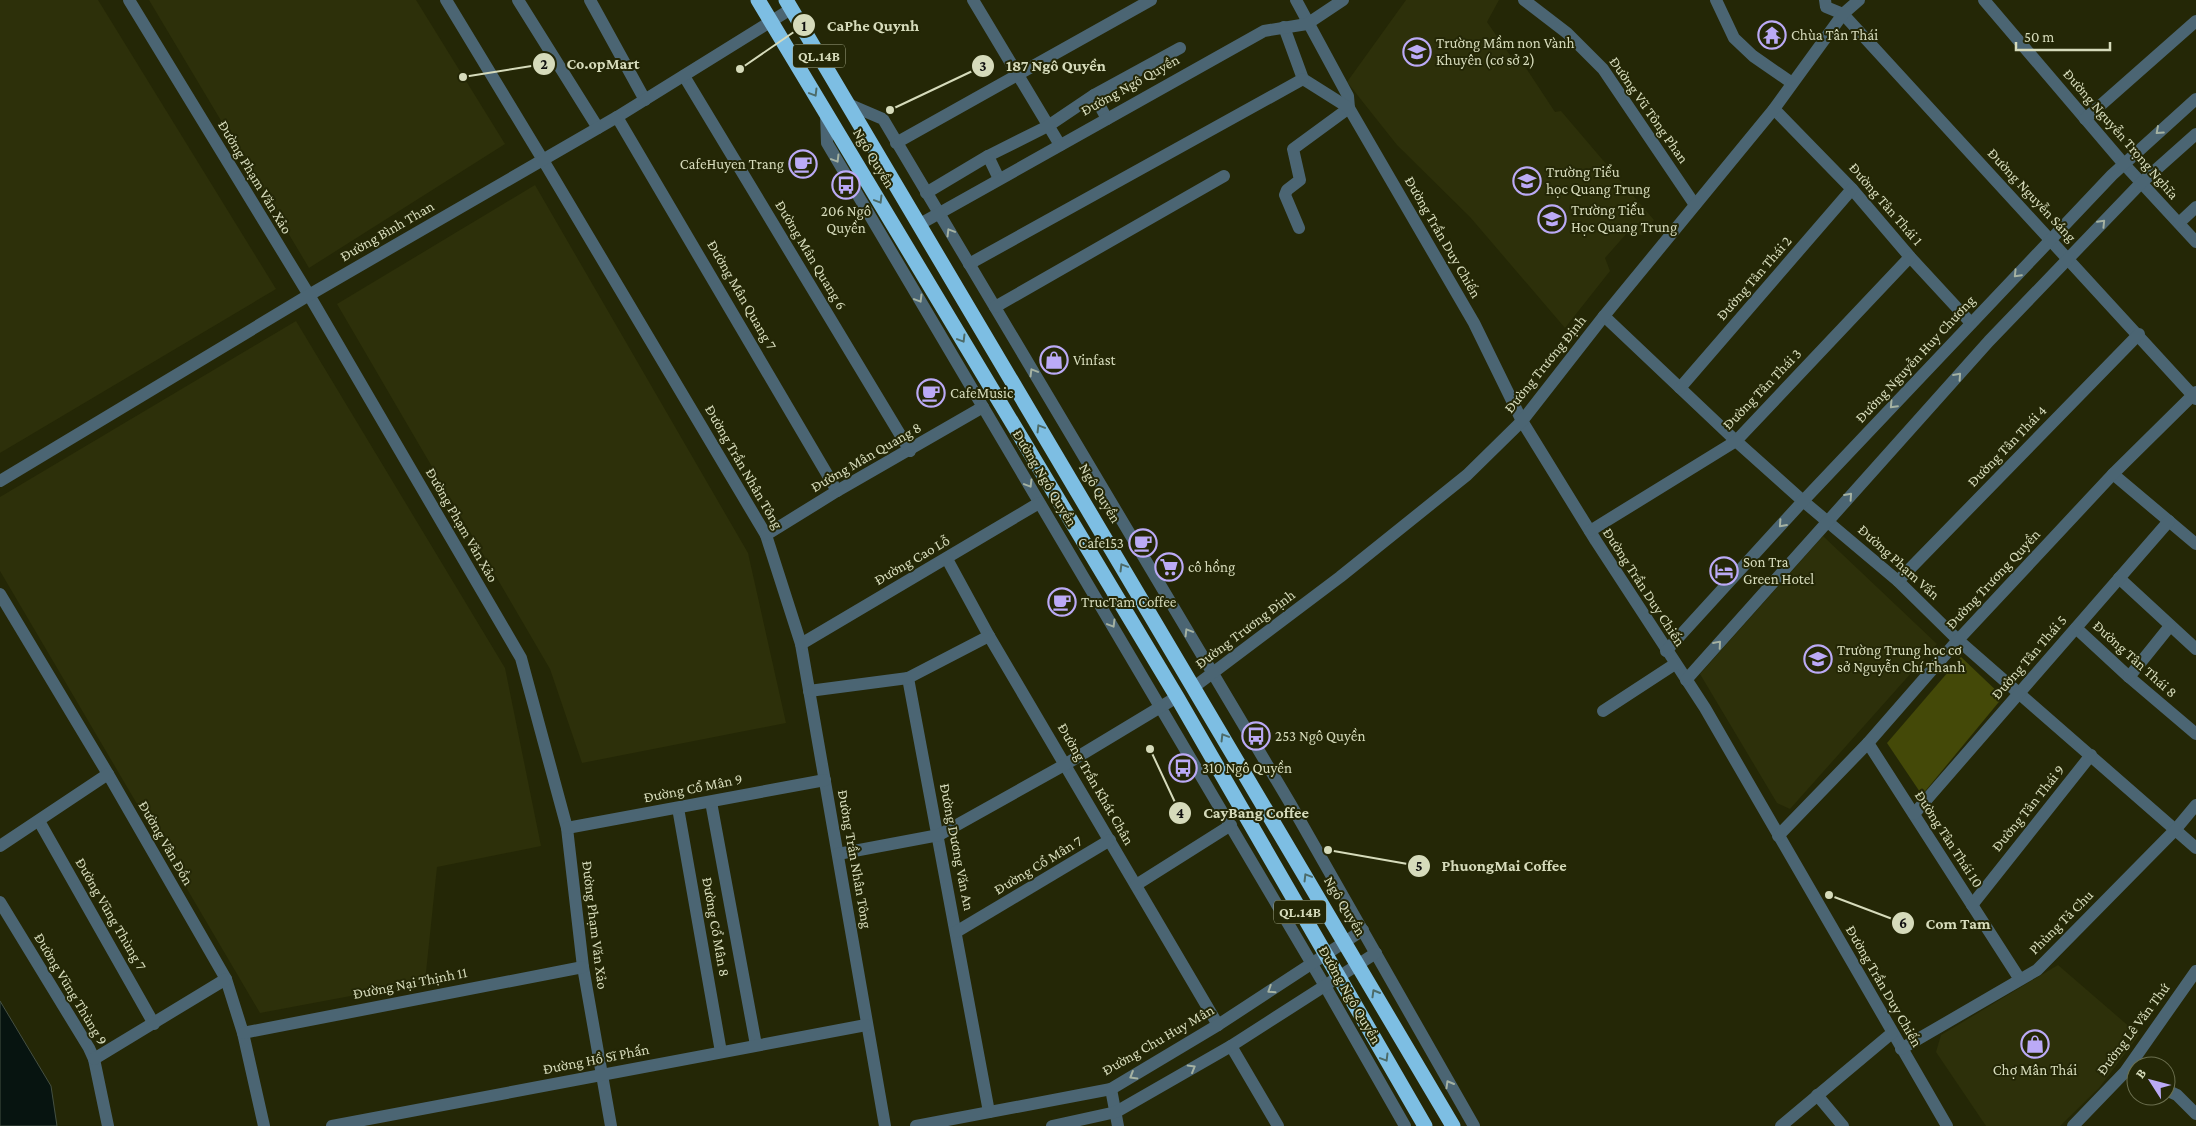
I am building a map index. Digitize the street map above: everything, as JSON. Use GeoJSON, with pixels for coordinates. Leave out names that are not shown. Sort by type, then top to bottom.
{"type":"FeatureCollection","features":[{"type":"Feature","properties":{"kind":"highway","name":"Đường Ngô Quyền"},"geometry":{"type":"LineString","coordinates":[[758,0],[826,113]]}},
{"type":"Feature","properties":{"kind":"highway","name":"Ngô Quyền"},"geometry":{"type":"LineString","coordinates":[[788,4],[1453,1126]]}},
{"type":"Feature","properties":{"kind":"highway","name":"Ngô Quyền"},"geometry":{"type":"LineString","coordinates":[[826,113],[1177,697],[1425,1126]]}},
{"type":"Feature","properties":{"kind":"street","name":"Đường Phạm Văn Xảo"},"geometry":{"type":"LineString","coordinates":[[128,0],[308,295],[520,658],[567,828],[583,967],[611,1126]]}},
{"type":"Feature","properties":{"kind":"street","name":"Đường Trần Nhân Tông"},"geometry":{"type":"LineString","coordinates":[[446,0],[766,535],[801,644],[885,1126]]}},
{"type":"Feature","properties":{"kind":"street"},"geometry":{"type":"LineString","coordinates":[[518,0],[598,128]]}},
{"type":"Feature","properties":{"kind":"street"},"geometry":{"type":"LineString","coordinates":[[590,0],[645,100]]}},
{"type":"Feature","properties":{"kind":"street"},"geometry":{"type":"LineString","coordinates":[[973,0],[1060,145]]}},
{"type":"Feature","properties":{"kind":"street"},"geometry":{"type":"LineString","coordinates":[[896,142],[1151,0]]}},
{"type":"Feature","properties":{"kind":"street"},"geometry":{"type":"LineString","coordinates":[[1296,0],[1307,24],[1348,96],[1349,108],[1294,148],[1300,180],[1287,190],[1285,195],[1299,228]]}},
{"type":"Feature","properties":{"kind":"street","name":"Đường Ngô Quyền"},"geometry":{"type":"LineString","coordinates":[[920,224],[1264,31],[1307,24],[1343,0]]}},
{"type":"Feature","properties":{"kind":"street","name":"Đường Vũ Tông Phan"},"geometry":{"type":"LineString","coordinates":[[1524,0],[1567,33],[1603,69],[1695,205]]}},
{"type":"Feature","properties":{"kind":"street"},"geometry":{"type":"LineString","coordinates":[[1716,0],[1734,38],[1753,56],[1792,83]]}},
{"type":"Feature","properties":{"kind":"street","name":"Đường Nguyễn Sáng"},"geometry":{"type":"LineString","coordinates":[[1825,0],[1826,7],[1843,14],[2195,395]]}},
{"type":"Feature","properties":{"kind":"street","name":"Đường Trương Định"},"geometry":{"type":"LineString","coordinates":[[1194,687],[1340,577],[1467,475],[1522,421],[1604,316],[1774,109],[1843,14],[1859,0]]}},
{"type":"Feature","properties":{"kind":"street","name":"Đường Nguyễn Trọng Nghĩa"},"geometry":{"type":"LineString","coordinates":[[1984,0],[2123,163],[2196,242]]}},
{"type":"Feature","properties":{"kind":"street","name":"Đường Bình Than"},"geometry":{"type":"LineString","coordinates":[[0,481],[308,295],[617,117],[771,21],[788,4]]}},
{"type":"Feature","properties":{"kind":"street"},"geometry":{"type":"LineString","coordinates":[[2085,119],[2196,21]]}},
{"type":"Feature","properties":{"kind":"street"},"geometry":{"type":"LineString","coordinates":[[969,264],[1303,79],[1284,27]]}},
{"type":"Feature","properties":{"kind":"street"},"geometry":{"type":"LineString","coordinates":[[926,193],[988,156],[1048,126],[1094,95],[1180,48]]}},
{"type":"Feature","properties":{"kind":"street","name":"Đường Mân Quang 6"},"geometry":{"type":"LineString","coordinates":[[684,76],[910,451]]}},
{"type":"Feature","properties":{"kind":"street","name":"Đường Trần Duy Chiến"},"geometry":{"type":"LineString","coordinates":[[1303,79],[1349,108],[1474,323],[1522,421],[1666,651],[1705,708],[1946,1126]]}},
{"type":"Feature","properties":{"kind":"street"},"geometry":{"type":"LineString","coordinates":[[1094,95],[1107,119]]}},
{"type":"Feature","properties":{"kind":"street","name":"Đường Nguyễn Huy Chương"},"geometry":{"type":"LineString","coordinates":[[1666,651],[1803,501],[2050,239],[2123,163],[2196,99]]}},
{"type":"Feature","properties":{"kind":"street"},"geometry":{"type":"LineString","coordinates":[[848,104],[882,119],[1290,803],[1474,1126]]}},
{"type":"Feature","properties":{"kind":"street","name":"Đường Tân Thái 1"},"geometry":{"type":"LineString","coordinates":[[1774,109],[1852,189],[1910,257],[1971,322]]}},
{"type":"Feature","properties":{"kind":"street","name":"Đường Ngô Quyền"},"geometry":{"type":"LineString","coordinates":[[826,113],[827,144],[1231,826],[1325,986],[1404,1126]]}},
{"type":"Feature","properties":{"kind":"street","name":"Đường Mân Quang 7"},"geometry":{"type":"LineString","coordinates":[[617,117],[837,491]]}},
{"type":"Feature","properties":{"kind":"street"},"geometry":{"type":"LineString","coordinates":[[1686,680],[1989,341],[2141,182],[2196,134]]}},
{"type":"Feature","properties":{"kind":"street"},"geometry":{"type":"LineString","coordinates":[[988,156],[999,179]]}},
{"type":"Feature","properties":{"kind":"street"},"geometry":{"type":"LineString","coordinates":[[995,307],[1224,176]]}},
{"type":"Feature","properties":{"kind":"street","name":"Đường Tân Thái 2"},"geometry":{"type":"LineString","coordinates":[[1680,388],[1852,189]]}},
{"type":"Feature","properties":{"kind":"street"},"geometry":{"type":"LineString","coordinates":[[2179,223],[2196,207]]}},
{"type":"Feature","properties":{"kind":"street","name":"Đường Tân Thái 3"},"geometry":{"type":"LineString","coordinates":[[1590,531],[1736,441],[1910,257]]}},
{"type":"Feature","properties":{"kind":"street","name":"Đường Phạm Vấn"},"geometry":{"type":"LineString","coordinates":[[1604,316],[1736,441],[1803,501],[1828,520],[1898,581],[1958,640],[2196,848]]}},
{"type":"Feature","properties":{"kind":"street","name":"Đường Tân Thái 4"},"geometry":{"type":"LineString","coordinates":[[1898,581],[2139,334]]}},
{"type":"Feature","properties":{"kind":"street","name":"Đường Trương Quyền"},"geometry":{"type":"LineString","coordinates":[[1778,836],[1868,743],[1958,640],[2113,474],[2195,395]]}},
{"type":"Feature","properties":{"kind":"street","name":"Đường Mân Quang 8"},"geometry":{"type":"LineString","coordinates":[[766,535],[837,491],[910,451],[983,407]]}},
{"type":"Feature","properties":{"kind":"street"},"geometry":{"type":"LineString","coordinates":[[2113,474],[2196,544]]}},
{"type":"Feature","properties":{"kind":"street","name":"Đường Cao Lỗ"},"geometry":{"type":"LineString","coordinates":[[801,644],[1040,503]]}},
{"type":"Feature","properties":{"kind":"street","name":"Đường Tân Thái 5"},"geometry":{"type":"LineString","coordinates":[[1914,814],[2168,521]]}},
{"type":"Feature","properties":{"kind":"street","name":"Đường Trần Khát Chân"},"geometry":{"type":"LineString","coordinates":[[947,559],[989,636],[1218,1025]]}},
{"type":"Feature","properties":{"kind":"street"},"geometry":{"type":"LineString","coordinates":[[2119,578],[2196,649]]}},
{"type":"Feature","properties":{"kind":"street","name":"Đường Vân Đồn"},"geometry":{"type":"LineString","coordinates":[[0,594],[108,774],[226,979],[243,1033],[264,1126]]}},
{"type":"Feature","properties":{"kind":"street"},"geometry":{"type":"LineString","coordinates":[[2129,677],[2170,626]]}},
{"type":"Feature","properties":{"kind":"street","name":"Đường Tân Thái 8"},"geometry":{"type":"LineString","coordinates":[[2076,628],[2129,677],[2196,734]]}},
{"type":"Feature","properties":{"kind":"street"},"geometry":{"type":"LineString","coordinates":[[809,692],[908,678],[989,636]]}},
{"type":"Feature","properties":{"kind":"street"},"geometry":{"type":"LineString","coordinates":[[1603,711],[1675,664]]}},
{"type":"Feature","properties":{"kind":"street","name":"Đường Dương Văn An"},"geometry":{"type":"LineString","coordinates":[[908,678],[939,835],[989,1112]]}},
{"type":"Feature","properties":{"kind":"street"},"geometry":{"type":"LineString","coordinates":[[838,854],[939,835],[1066,764],[1177,697]]}},
{"type":"Feature","properties":{"kind":"street","name":"Đường Tân Thái 10"},"geometry":{"type":"LineString","coordinates":[[1868,743],[2019,978]]}},
{"type":"Feature","properties":{"kind":"street","name":"Đường Tân Thái 9"},"geometry":{"type":"LineString","coordinates":[[1972,905],[2091,755]]}},
{"type":"Feature","properties":{"kind":"street"},"geometry":{"type":"LineString","coordinates":[[0,846],[108,774]]}},
{"type":"Feature","properties":{"kind":"street","name":"Đường Cổ Mân 9"},"geometry":{"type":"LineString","coordinates":[[567,828],[825,780]]}},
{"type":"Feature","properties":{"kind":"street","name":"Đường Cổ Mân 8"},"geometry":{"type":"LineString","coordinates":[[711,802],[756,1045]]}},
{"type":"Feature","properties":{"kind":"street","name":"Phùng Tả Chu"},"geometry":{"type":"LineString","coordinates":[[1901,1049],[2019,978],[2037,970],[2176,829],[2196,806]]}},
{"type":"Feature","properties":{"kind":"street","name":"Đường Cổ Mân 8"},"geometry":{"type":"LineString","coordinates":[[678,808],[721,1052]]}},
{"type":"Feature","properties":{"kind":"street","name":"Đường Vũng Thùng 7"},"geometry":{"type":"LineString","coordinates":[[39,821],[154,1024]]}},
{"type":"Feature","properties":{"kind":"street"},"geometry":{"type":"LineString","coordinates":[[1136,885],[1231,826]]}},
{"type":"Feature","properties":{"kind":"street","name":"Đường Cổ Mân 7"},"geometry":{"type":"LineString","coordinates":[[956,932],[1110,840]]}},
{"type":"Feature","properties":{"kind":"street","name":"Đường Vũng Thùng 9"},"geometry":{"type":"LineString","coordinates":[[0,902],[83,1037],[94,1059],[108,1126]]}},
{"type":"Feature","properties":{"kind":"street","name":"Đường Chu Huy Mân"},"geometry":{"type":"LineString","coordinates":[[916,1126],[1111,1089],[1218,1025],[1362,930]]}},
{"type":"Feature","properties":{"kind":"street"},"geometry":{"type":"LineString","coordinates":[[1052,1126],[1116,1112],[1230,1046],[1376,953]]}},
{"type":"Feature","properties":{"kind":"street","name":"Đường Nại Thịnh 11"},"geometry":{"type":"LineString","coordinates":[[243,1033],[583,967]]}},
{"type":"Feature","properties":{"kind":"street","name":"Đường Lê Văn Thứ"},"geometry":{"type":"LineString","coordinates":[[2142,1056],[2196,971]]}},
{"type":"Feature","properties":{"kind":"street"},"geometry":{"type":"LineString","coordinates":[[94,1059],[226,979]]}},
{"type":"Feature","properties":{"kind":"street","name":"Đường Hồ Sĩ Phấn"},"geometry":{"type":"LineString","coordinates":[[332,1126],[866,1025]]}},
{"type":"Feature","properties":{"kind":"street"},"geometry":{"type":"LineString","coordinates":[[1781,1126],[1892,1034]]}},
{"type":"Feature","properties":{"kind":"street"},"geometry":{"type":"LineString","coordinates":[[1230,1046],[1278,1126]]}},
{"type":"Feature","properties":{"kind":"street","name":"Đường Lê Văn Thứ"},"geometry":{"type":"LineString","coordinates":[[2073,1126],[2126,1078]]}},
{"type":"Feature","properties":{"kind":"street"},"geometry":{"type":"LineString","coordinates":[[1111,1089],[1118,1126]]}},
{"type":"Feature","properties":{"kind":"street"},"geometry":{"type":"LineString","coordinates":[[2176,1094],[2196,1114]]}},
{"type":"Feature","properties":{"kind":"street"},"geometry":{"type":"LineString","coordinates":[[1817,1095],[1842,1126]]}},
{"type":"Feature","properties":{"kind":"shaded area"},"geometry":{"type":"Polygon","coordinates":[[[0,0],[98,0],[276,289],[0,453],[0,0]]]}},
{"type":"Feature","properties":{"kind":"shaded area"},"geometry":{"type":"Polygon","coordinates":[[[149,0],[416,0],[505,144],[309,268],[149,0]]]}},
{"type":"Feature","properties":{"kind":"shaded area","name":"Trường Tiểu học Quang Trung"},"geometry":{"type":"Polygon","coordinates":[[[1406,0],[1499,0],[1487,22],[1514,61],[1520,59],[1555,112],[1561,111],[1654,220],[1642,235],[1627,233],[1605,258],[1610,271],[1565,328],[1470,217],[1397,145],[1347,82],[1406,0]]]}},
{"type":"Feature","properties":{"kind":"shaded area"},"geometry":{"type":"Polygon","coordinates":[[[535,185],[748,553],[786,723],[582,763],[550,669],[337,304],[535,185]]]}},
{"type":"Feature","properties":{"kind":"shaded area"},"geometry":{"type":"Polygon","coordinates":[[[296,321],[505,668],[541,846],[437,867],[425,982],[260,1013],[0,571],[0,497],[296,321]]]}},
{"type":"Feature","properties":{"kind":"shaded area","name":"Trường Trung học cơ sở Nguyễn Chí Thanh"},"geometry":{"type":"Polygon","coordinates":[[[1823,536],[1937,644],[1790,809],[1777,803],[1700,674],[1823,536]]]}},
{"type":"Feature","properties":{"kind":"shaded area"},"geometry":{"type":"Polygon","coordinates":[[[1961,657],[2003,697],[1922,795],[1887,743],[1961,657]]]}},
{"type":"Feature","properties":{"kind":"shaded area","name":"Chợ Mân Thái"},"geometry":{"type":"Polygon","coordinates":[[[2058,965],[2139,1035],[2099,1088],[2060,1126],[1986,1126],[1936,1052],[1941,1035],[2058,965]]]}},
{"type":"Feature","properties":{"kind":"shaded area"},"geometry":{"type":"Polygon","coordinates":[[[0,1001],[51,1086],[57,1126],[0,1126],[0,1001]]]}},
{"type":"Feature","properties":{"kind":"place","name":"Chùa Tân Thái"},"geometry":{"type":"Point","coordinates":[1772,35]}},
{"type":"Feature","properties":{"kind":"place","name":"Trường Mầm non Vành Khuyên (cơ sở 2)"},"geometry":{"type":"Point","coordinates":[1417,52]}},
{"type":"Feature","properties":{"kind":"place","name":"CaPhe Quynh"},"geometry":{"type":"Point","coordinates":[740,69]}},
{"type":"Feature","properties":{"kind":"place","name":"Co.opMart"},"geometry":{"type":"Point","coordinates":[463,77]}},
{"type":"Feature","properties":{"kind":"place","name":"187 Ngô Quyền"},"geometry":{"type":"Point","coordinates":[890,110]}},
{"type":"Feature","properties":{"kind":"place","name":"CafeHuyen Trang"},"geometry":{"type":"Point","coordinates":[803,164]}},
{"type":"Feature","properties":{"kind":"place","name":"Trường Tiểu học Quang Trung"},"geometry":{"type":"Point","coordinates":[1527,181]}},
{"type":"Feature","properties":{"kind":"place","name":"206 Ngô Quyền"},"geometry":{"type":"Point","coordinates":[846,185]}},
{"type":"Feature","properties":{"kind":"place","name":"Trường Tiểu Học Quang Trung"},"geometry":{"type":"Point","coordinates":[1552,219]}},
{"type":"Feature","properties":{"kind":"place","name":"Vinfast"},"geometry":{"type":"Point","coordinates":[1054,360]}},
{"type":"Feature","properties":{"kind":"place","name":"CafeMusic"},"geometry":{"type":"Point","coordinates":[931,393]}},
{"type":"Feature","properties":{"kind":"place","name":"Cafe153"},"geometry":{"type":"Point","coordinates":[1143,543]}},
{"type":"Feature","properties":{"kind":"place","name":"cô hồng"},"geometry":{"type":"Point","coordinates":[1169,567]}},
{"type":"Feature","properties":{"kind":"place","name":"Son Tra Green Hotel"},"geometry":{"type":"Point","coordinates":[1724,571]}},
{"type":"Feature","properties":{"kind":"place","name":"TrucTam Coffee"},"geometry":{"type":"Point","coordinates":[1062,602]}},
{"type":"Feature","properties":{"kind":"place","name":"Trường Trung học cơ sở Nguyễn Chí Thanh"},"geometry":{"type":"Point","coordinates":[1818,659]}},
{"type":"Feature","properties":{"kind":"place","name":"253 Ngô Quyền"},"geometry":{"type":"Point","coordinates":[1256,736]}},
{"type":"Feature","properties":{"kind":"place","name":"CayBang Coffee"},"geometry":{"type":"Point","coordinates":[1150,749]}},
{"type":"Feature","properties":{"kind":"place","name":"310 Ngô Quyền"},"geometry":{"type":"Point","coordinates":[1183,768]}},
{"type":"Feature","properties":{"kind":"place","name":"PhuongMai Coffee"},"geometry":{"type":"Point","coordinates":[1328,850]}},
{"type":"Feature","properties":{"kind":"place","name":"Com Tam"},"geometry":{"type":"Point","coordinates":[1829,895]}},
{"type":"Feature","properties":{"kind":"place","name":"Chợ Mân Thái"},"geometry":{"type":"Point","coordinates":[2035,1044]}}]}
